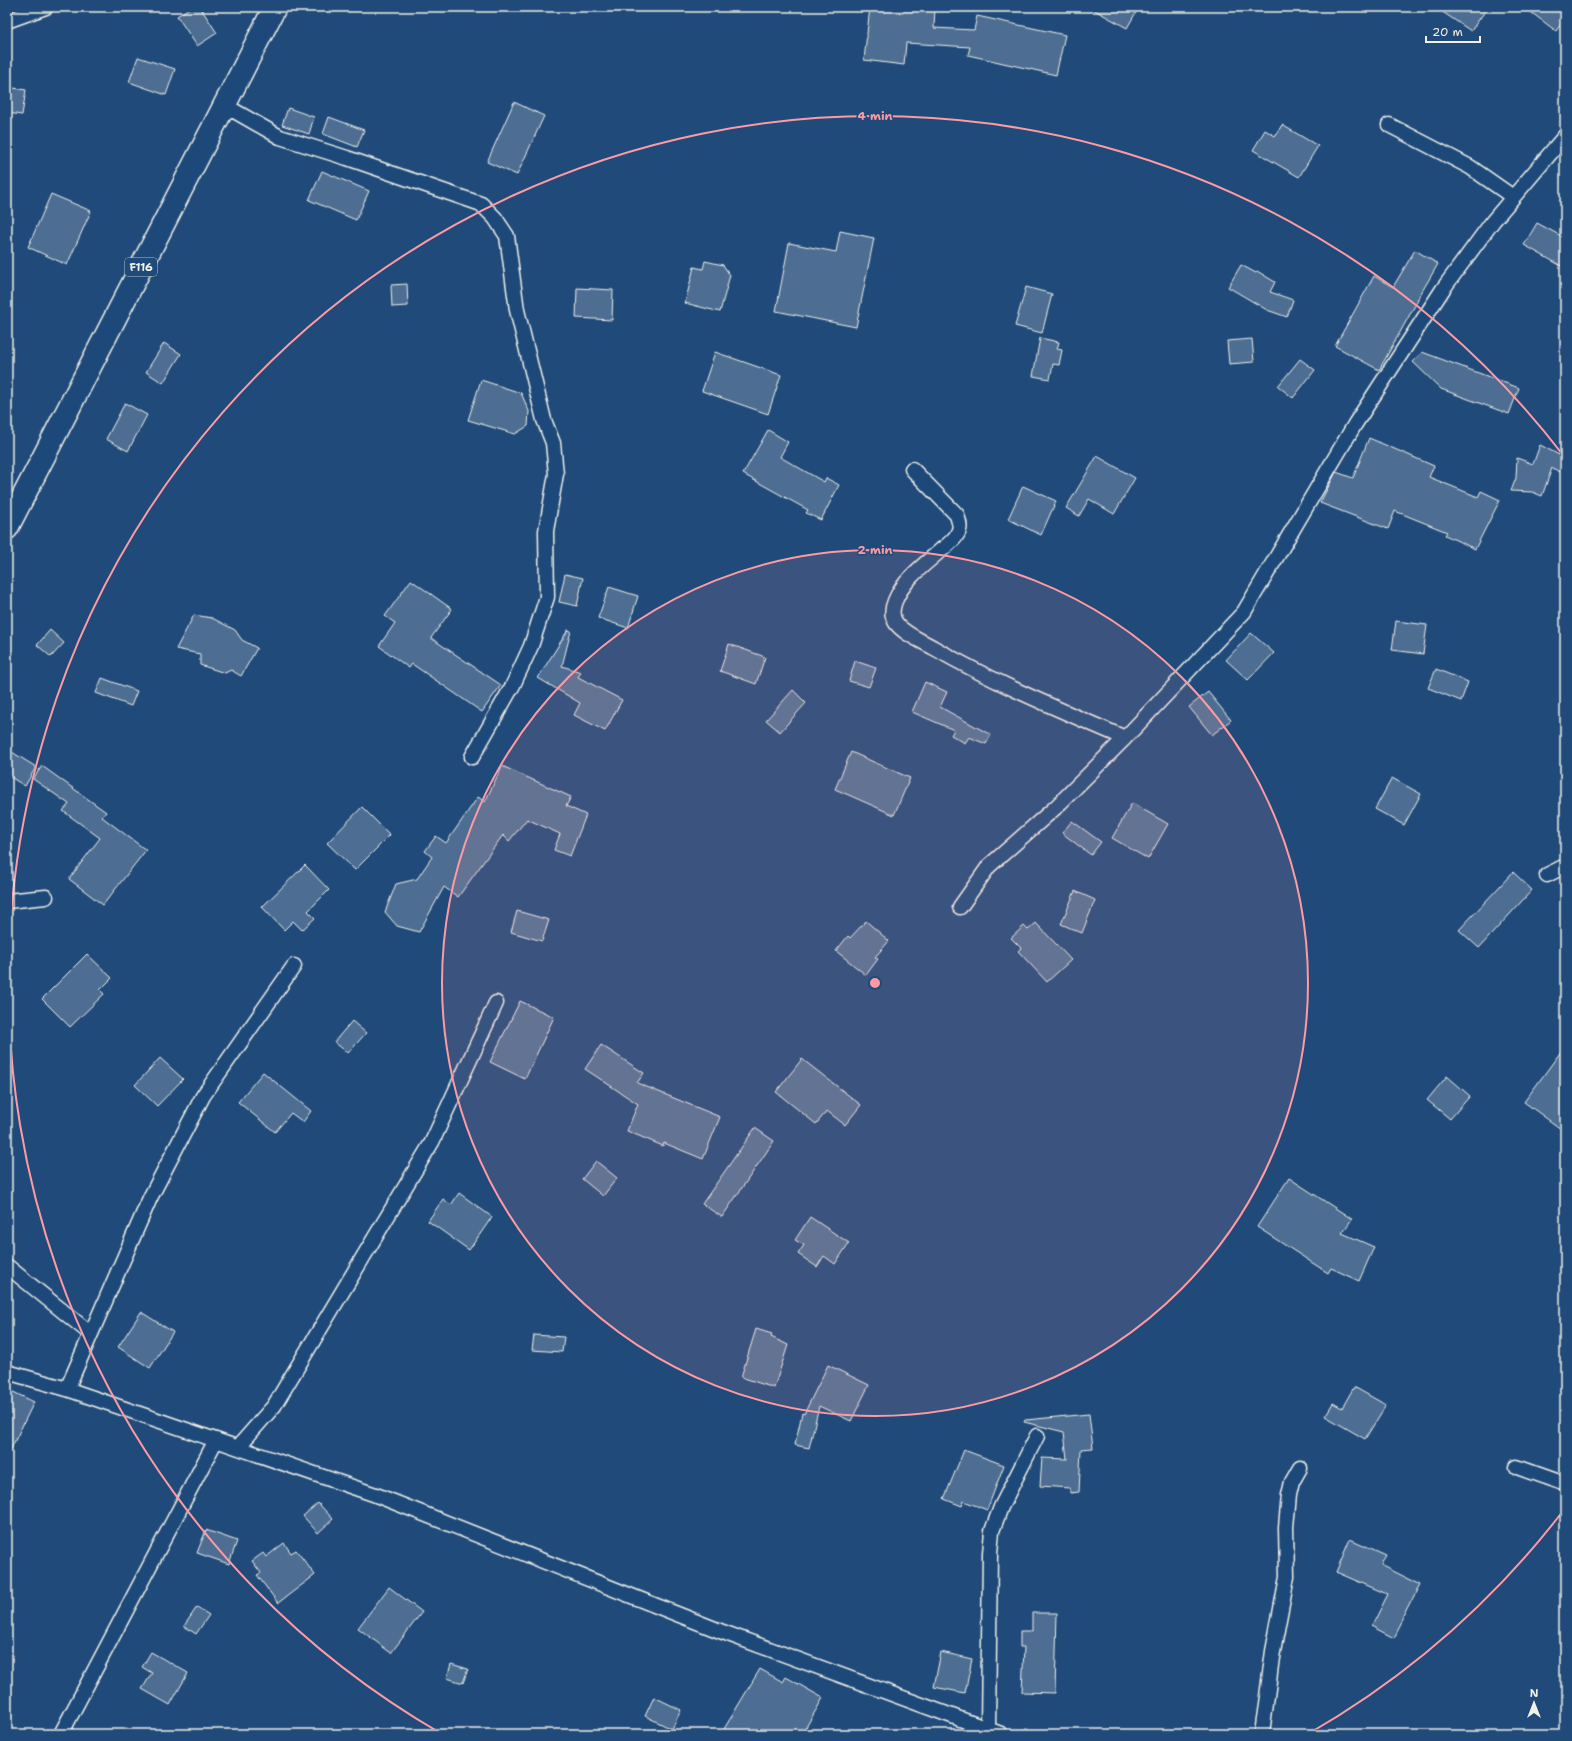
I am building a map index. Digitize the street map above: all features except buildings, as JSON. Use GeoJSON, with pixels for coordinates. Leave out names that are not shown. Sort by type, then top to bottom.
{"type":"FeatureCollection","features":[{"type":"Feature","properties":{"kind":"main road","name":"F116"},"geometry":{"type":"LineString","coordinates":[[7,528],[275,7]]}},
{"type":"Feature","properties":{"kind":"street"},"geometry":{"type":"LineString","coordinates":[[7,22],[46,7]]}},
{"type":"Feature","properties":{"kind":"street"},"geometry":{"type":"LineString","coordinates":[[224,105],[280,137],[354,160],[481,204],[495,218],[507,236],[517,310],[544,420],[553,443],[556,474],[546,531],[548,597],[531,646],[513,685],[472,757]]}},
{"type":"Feature","properties":{"kind":"street"},"geometry":{"type":"LineString","coordinates":[[1389,125],[1470,167],[1513,197]]}},
{"type":"Feature","properties":{"kind":"street"},"geometry":{"type":"LineString","coordinates":[[960,907],[989,866],[1056,807],[1125,738],[1244,612],[1355,424],[1439,296],[1493,221],[1565,136]]}},
{"type":"Feature","properties":{"kind":"street"},"geometry":{"type":"LineString","coordinates":[[912,468],[957,515],[960,523],[959,530],[954,540],[912,576],[899,590],[892,608],[892,617],[897,624],[913,636],[985,675],[1047,705],[1125,738]]}},
{"type":"Feature","properties":{"kind":"street"},"geometry":{"type":"LineString","coordinates":[[1547,875],[1565,866]]}},
{"type":"Feature","properties":{"kind":"street"},"geometry":{"type":"LineString","coordinates":[[7,901],[46,898]]}},
{"type":"Feature","properties":{"kind":"street"},"geometry":{"type":"LineString","coordinates":[[67,1389],[150,1198],[203,1096],[294,966]]}},
{"type":"Feature","properties":{"kind":"street"},"geometry":{"type":"LineString","coordinates":[[238,1447],[274,1406],[432,1142],[496,1003]]}},
{"type":"Feature","properties":{"kind":"street"},"geometry":{"type":"LineString","coordinates":[[7,1266],[91,1334]]}},
{"type":"Feature","properties":{"kind":"street"},"geometry":{"type":"LineString","coordinates":[[7,1372],[67,1389],[376,1495],[720,1631],[995,1732],[990,1553],[992,1531],[1001,1507],[1037,1436]]}},
{"type":"Feature","properties":{"kind":"street"},"geometry":{"type":"LineString","coordinates":[[61,1734],[216,1440]]}},
{"type":"Feature","properties":{"kind":"street"},"geometry":{"type":"LineString","coordinates":[[1517,1467],[1565,1484]]}},
{"type":"Feature","properties":{"kind":"street"},"geometry":{"type":"LineString","coordinates":[[1262,1734],[1273,1651],[1287,1577],[1286,1527],[1289,1494],[1292,1482],[1300,1468]]}}]}
